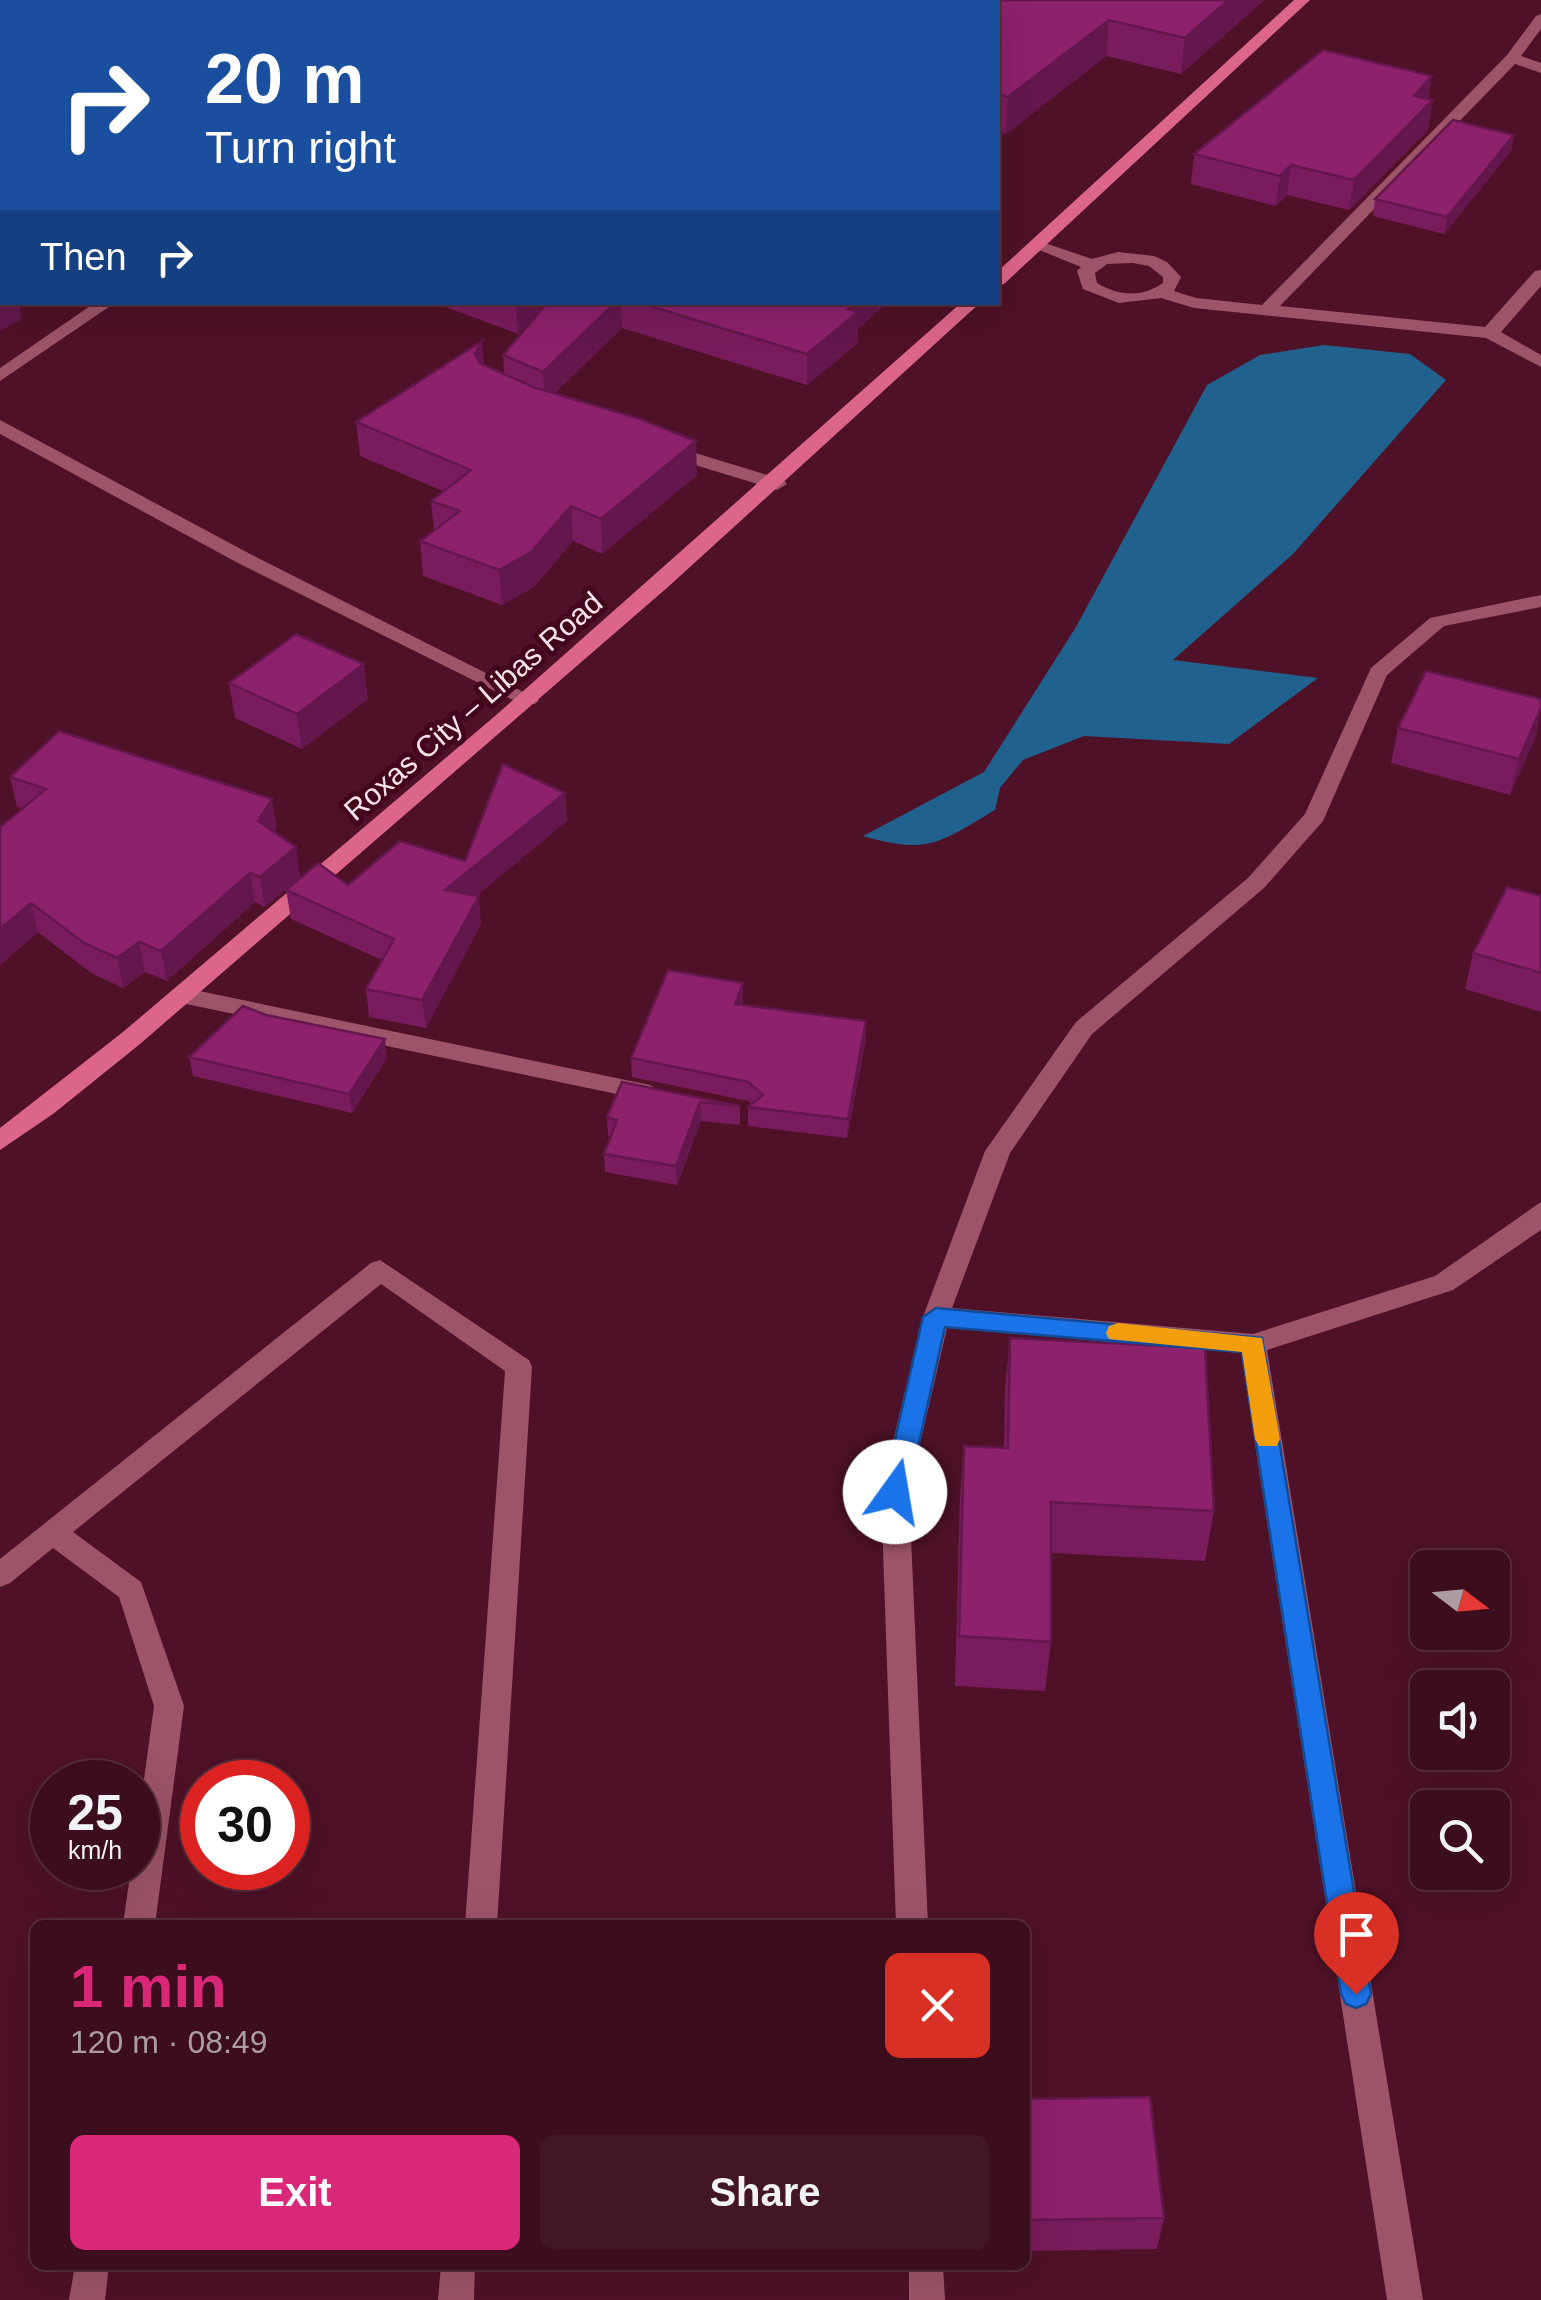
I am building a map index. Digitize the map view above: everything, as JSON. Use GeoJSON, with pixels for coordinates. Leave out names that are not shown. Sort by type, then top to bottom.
{"type":"FeatureCollection","features":[{"type":"Feature","properties":{"kind":"main road"},"geometry":{"type":"LineString","coordinates":[[1000,278],[1304,0]]}},
{"type":"Feature","properties":{"kind":"main road","name":"Roxas City – Libas Road"},"geometry":{"type":"LineString","coordinates":[[0,1142],[528,700],[776,484],[970,305]]}},
{"type":"Feature","properties":{"kind":"street"},"geometry":{"type":"LineString","coordinates":[[1266,311],[1512,58],[1541,19]]}},
{"type":"Feature","properties":{"kind":"street"},"geometry":{"type":"LineString","coordinates":[[1512,58],[1541,68]]}},
{"type":"Feature","properties":{"kind":"street"},"geometry":{"type":"LineString","coordinates":[[1036,245],[1092,264],[1118,256],[1153,261],[1172,276],[1171,285],[1162,293]]}},
{"type":"Feature","properties":{"kind":"street"},"geometry":{"type":"LineString","coordinates":[[1092,264],[1086,278],[1097,291],[1130,299],[1162,293],[1194,303],[1490,333],[1541,362]]}},
{"type":"Feature","properties":{"kind":"street"},"geometry":{"type":"LineString","coordinates":[[1490,333],[1541,275]]}},
{"type":"Feature","properties":{"kind":"street"},"geometry":{"type":"LineString","coordinates":[[0,376],[104,305]]}},
{"type":"Feature","properties":{"kind":"street"},"geometry":{"type":"LineString","coordinates":[[0,426],[245,560],[528,700]]}},
{"type":"Feature","properties":{"kind":"street"},"geometry":{"type":"LineString","coordinates":[[653,446],[776,484]]}},
{"type":"Feature","properties":{"kind":"street"},"geometry":{"type":"LineString","coordinates":[[912,1920],[895,1492],[936,1317],[998,1151],[1084,1028],[1256,883],[1315,816],[1378,672],[1437,622],[1541,601]]}},
{"type":"Feature","properties":{"kind":"street"},"geometry":{"type":"LineString","coordinates":[[180,995],[668,1097]]}},
{"type":"Feature","properties":{"kind":"street"},"geometry":{"type":"LineString","coordinates":[[936,1317],[1253,1344],[1444,1283],[1540,1220]]}},
{"type":"Feature","properties":{"kind":"street"},"geometry":{"type":"LineString","coordinates":[[0,1575],[380,1270],[519,1367],[481,1920]]}},
{"type":"Feature","properties":{"kind":"street"},"geometry":{"type":"LineString","coordinates":[[1253,1344],[1404,2300]]}},
{"type":"Feature","properties":{"kind":"street"},"geometry":{"type":"LineString","coordinates":[[52,1532],[131,1590],[169,1706],[140,1920]]}},
{"type":"Feature","properties":{"kind":"street"},"geometry":{"type":"LineString","coordinates":[[87,2300],[91,2270]]}},
{"type":"Feature","properties":{"kind":"street"},"geometry":{"type":"LineString","coordinates":[[456,2300],[458,2270]]}},
{"type":"Feature","properties":{"kind":"street"},"geometry":{"type":"LineString","coordinates":[[926,2270],[927,2300]]}},
{"type":"Feature","properties":{"kind":"water"},"geometry":{"type":"Polygon","coordinates":[[[1324,345],[1410,354],[1446,380],[1293,554],[1173,660],[1318,678],[1229,744],[1084,736],[1023,760],[1000,788],[995,810],[946,838],[903,845],[863,836],[984,772],[1076,627],[1207,385],[1260,355],[1324,345]]]}},
{"type":"Feature","properties":{"kind":"building"},"geometry":{"type":"Polygon","coordinates":[[[1000,0],[1228,0],[1185,38],[1109,20],[1008,97],[1000,95],[1000,0]]]}},
{"type":"Feature","properties":{"kind":"building"},"geometry":{"type":"Polygon","coordinates":[[[1323,50],[1432,76],[1414,96],[1433,100],[1354,180],[1291,165],[1280,176],[1194,154],[1323,50]]]}},
{"type":"Feature","properties":{"kind":"building"},"geometry":{"type":"Polygon","coordinates":[[[1453,120],[1514,135],[1447,217],[1375,199],[1453,120]]]}},
{"type":"Feature","properties":{"kind":"building"},"geometry":{"type":"Polygon","coordinates":[[[545,305],[613,305],[543,372],[503,355],[545,305]]]}},
{"type":"Feature","properties":{"kind":"building"},"geometry":{"type":"Polygon","coordinates":[[[647,305],[852,305],[848,309],[858,312],[807,354],[647,305]]]}},
{"type":"Feature","properties":{"kind":"building"},"geometry":{"type":"Polygon","coordinates":[[[482,341],[475,354],[480,363],[533,387],[637,418],[696,441],[601,519],[571,506],[531,552],[499,570],[420,541],[460,511],[431,501],[471,470],[356,422],[482,341]]]}},
{"type":"Feature","properties":{"kind":"building"},"geometry":{"type":"Polygon","coordinates":[[[296,634],[364,664],[297,714],[229,683],[296,634]]]}},
{"type":"Feature","properties":{"kind":"building"},"geometry":{"type":"Polygon","coordinates":[[[1426,671],[1541,699],[1541,708],[1519,759],[1398,728],[1426,671]]]}},
{"type":"Feature","properties":{"kind":"building"},"geometry":{"type":"Polygon","coordinates":[[[59,731],[272,799],[258,821],[296,847],[260,877],[250,873],[161,951],[139,942],[117,958],[84,943],[31,903],[0,929],[0,827],[46,789],[10,777],[59,731]]]}},
{"type":"Feature","properties":{"kind":"building"},"geometry":{"type":"Polygon","coordinates":[[[503,764],[565,793],[445,890],[479,896],[422,1000],[366,989],[394,939],[286,890],[318,863],[348,885],[400,841],[465,861],[503,764]]]}},
{"type":"Feature","properties":{"kind":"building"},"geometry":{"type":"Polygon","coordinates":[[[1507,887],[1541,896],[1541,973],[1473,953],[1507,887]]]}},
{"type":"Feature","properties":{"kind":"building"},"geometry":{"type":"Polygon","coordinates":[[[668,970],[743,983],[735,1004],[866,1021],[848,1119],[748,1107],[763,1095],[748,1082],[631,1058],[668,970]]]}},
{"type":"Feature","properties":{"kind":"building"},"geometry":{"type":"Polygon","coordinates":[[[243,1006],[266,1015],[385,1039],[349,1094],[189,1057],[243,1006]]]}},
{"type":"Feature","properties":{"kind":"building"},"geometry":{"type":"Polygon","coordinates":[[[622,1082],[740,1106],[700,1102],[676,1166],[604,1154],[617,1120],[607,1117],[622,1082]]]}},
{"type":"Feature","properties":{"kind":"building"},"geometry":{"type":"Polygon","coordinates":[[[1010,1338],[1205,1348],[1214,1511],[1051,1502],[1051,1642],[959,1636],[964,1446],[1008,1448],[1010,1338]]]}},
{"type":"Feature","properties":{"kind":"building"},"geometry":{"type":"Polygon","coordinates":[[[1150,2097],[1164,2218],[1030,2220],[1030,2099],[1150,2097]]]}},
{"type":"Feature","properties":{"kind":"slow traffic"},"geometry":{"type":"LineString","coordinates":[[1118,1333],[1253,1344],[1268,1439]]}},
{"type":"Feature","properties":{"kind":"route"},"geometry":{"type":"LineString","coordinates":[[895,1492],[936,1317],[1253,1344],[1356,1994]]}}]}
